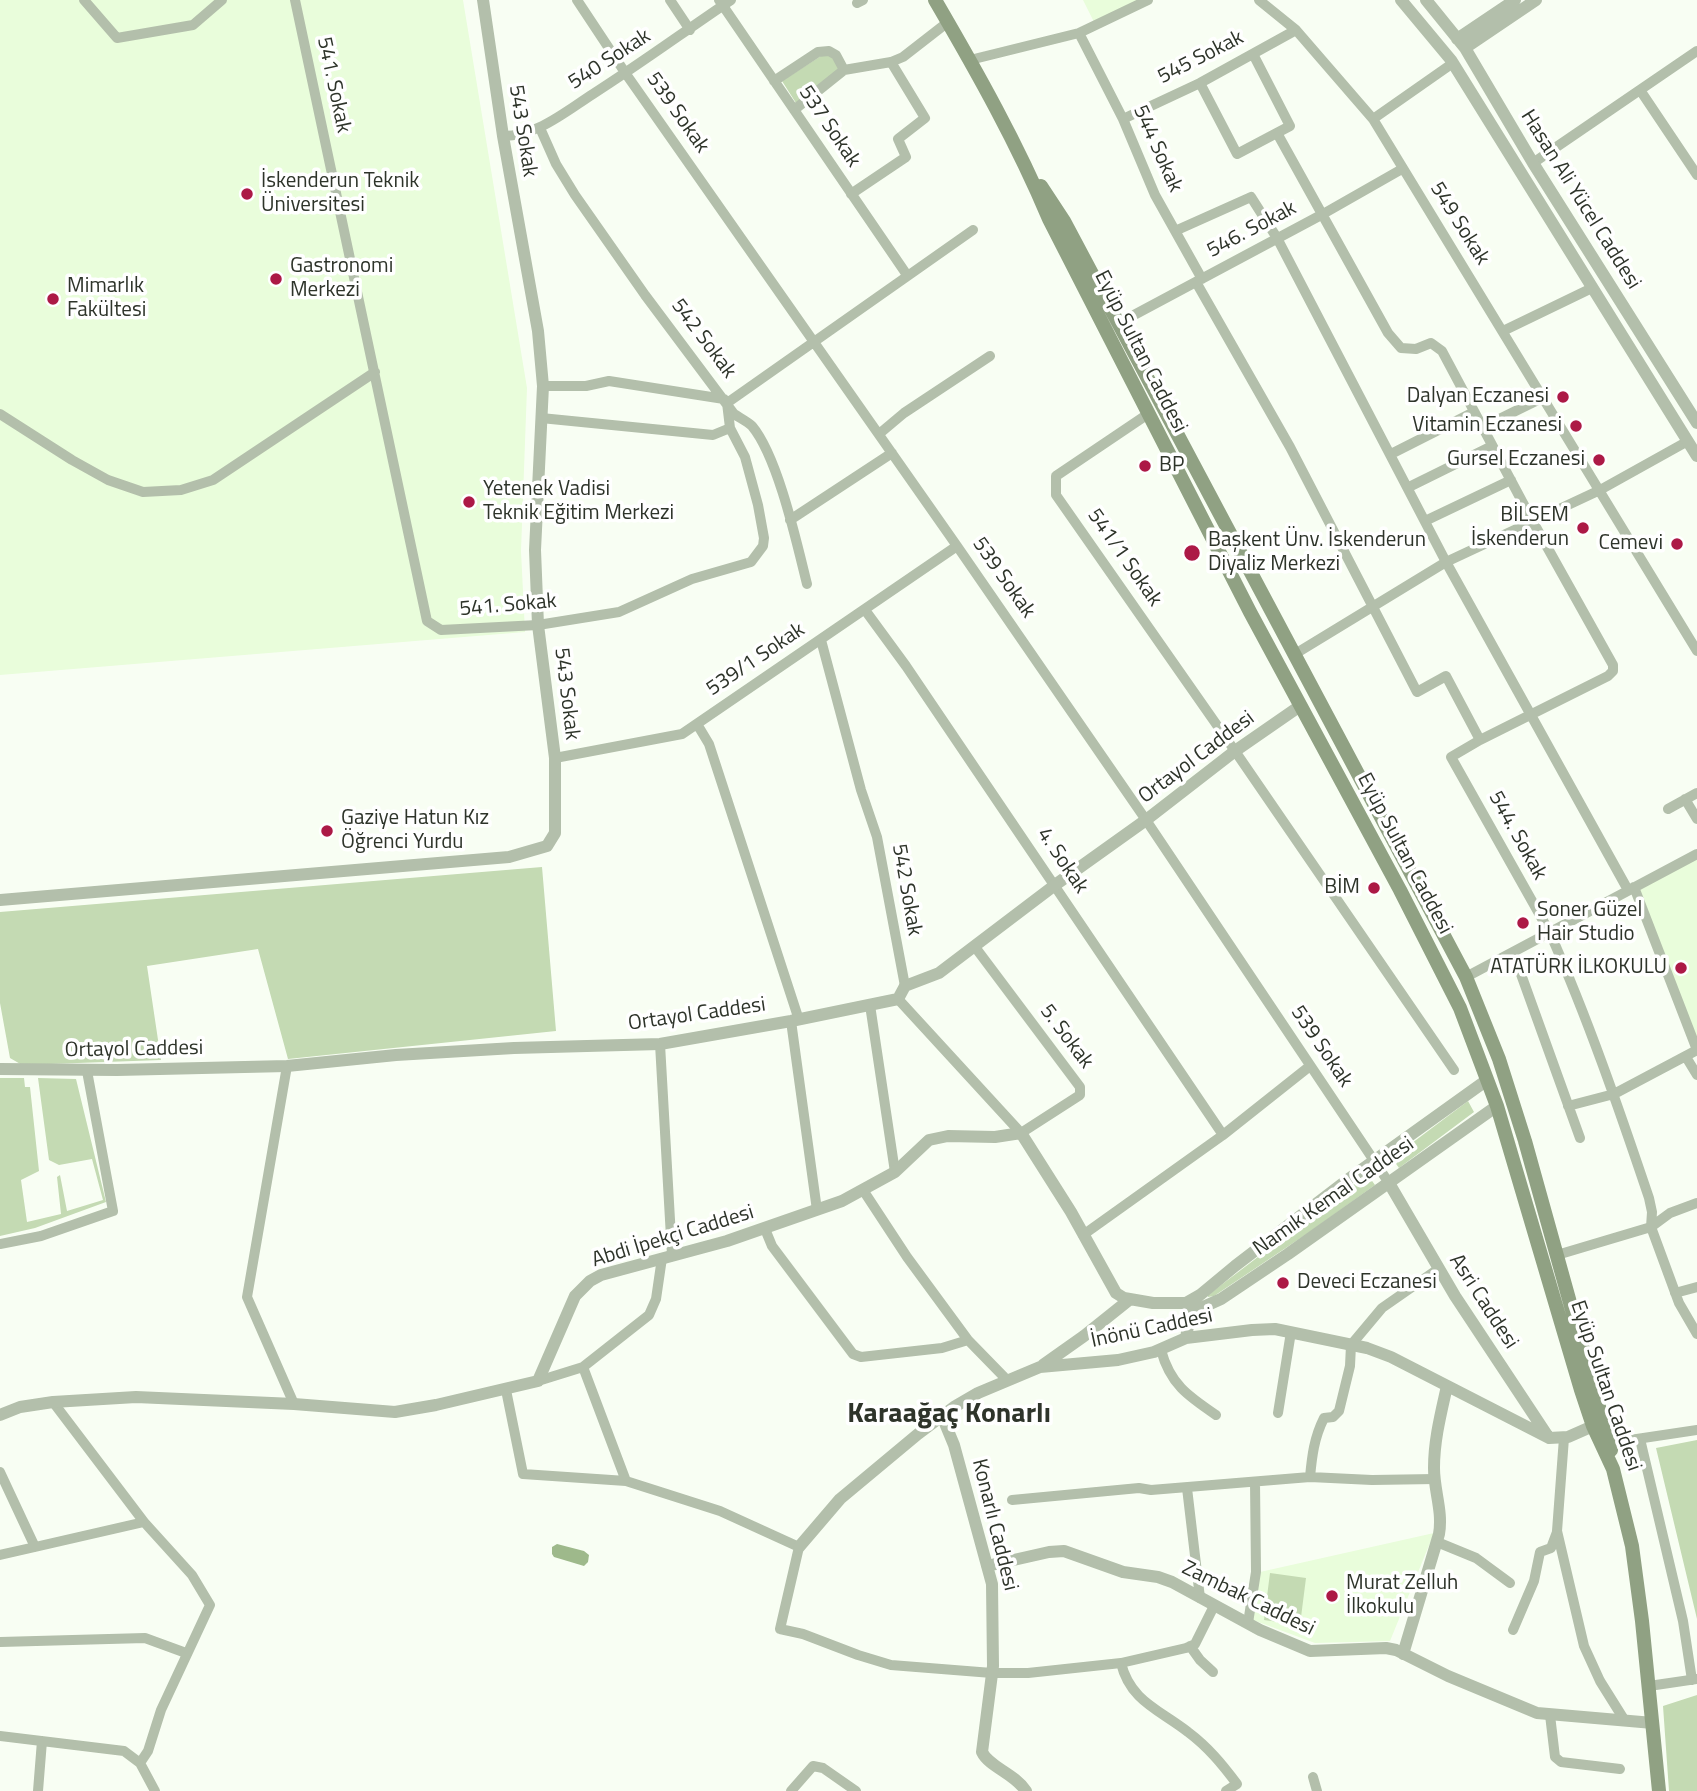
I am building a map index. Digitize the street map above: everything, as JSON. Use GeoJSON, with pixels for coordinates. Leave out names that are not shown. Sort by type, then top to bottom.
{"type":"FeatureCollection","features":[{"type":"Feature","properties":{"kind":"main road","name":"Eyüp Sultan Caddesi"},"geometry":{"type":"LineString","coordinates":[[935,0],[970,60],[1148,414],[1460,1008],[1497,1106],[1593,1426],[1613,1469],[1632,1546],[1659,1791]]}},
{"type":"Feature","properties":{"kind":"main road"},"geometry":{"type":"LineString","coordinates":[[1033,181],[1040,185],[1052,200],[1119,323],[1466,977],[1499,1059],[1558,1255],[1610,1443],[1613,1469]]}},
{"type":"Feature","properties":{"kind":"street"},"geometry":{"type":"LineString","coordinates":[[84,0],[117,38],[194,25],[222,0]]}},
{"type":"Feature","properties":{"kind":"street","name":"541. Sokak"},"geometry":{"type":"LineString","coordinates":[[295,0],[427,621],[441,630],[538,625],[619,612],[692,579],[751,562],[763,546],[764,537],[745,457],[730,428],[725,401]]}},
{"type":"Feature","properties":{"kind":"street","name":"543 Sokak"},"geometry":{"type":"LineString","coordinates":[[0,900],[509,857],[547,846],[555,833],[555,758],[538,625],[535,550],[543,386],[538,331],[503,136],[483,0]]}},
{"type":"Feature","properties":{"kind":"street","name":"539 Sokak"},"geometry":{"type":"LineString","coordinates":[[577,0],[625,74],[957,545],[1146,820],[1389,1183]]}},
{"type":"Feature","properties":{"kind":"street"},"geometry":{"type":"LineString","coordinates":[[670,0],[690,30]]}},
{"type":"Feature","properties":{"kind":"street"},"geometry":{"type":"LineString","coordinates":[[970,60],[1079,33],[1148,0]]}},
{"type":"Feature","properties":{"kind":"street","name":"549 Sokak"},"geometry":{"type":"LineString","coordinates":[[1259,0],[1296,30],[1373,119],[1542,398],[1694,637],[1697,651]]}},
{"type":"Feature","properties":{"kind":"street"},"geometry":{"type":"LineString","coordinates":[[1401,0],[1453,63],[1697,456]]}},
{"type":"Feature","properties":{"kind":"street","name":"Hasan Ali Yücel Caddesi"},"geometry":{"type":"LineString","coordinates":[[1426,0],[1461,44],[1533,163],[1696,419]]}},
{"type":"Feature","properties":{"kind":"street"},"geometry":{"type":"LineString","coordinates":[[1461,44],[1515,0]]}},
{"type":"Feature","properties":{"kind":"street"},"geometry":{"type":"LineString","coordinates":[[1461,44],[1536,0]]}},
{"type":"Feature","properties":{"kind":"street","name":"540 Sokak"},"geometry":{"type":"LineString","coordinates":[[503,136],[517,136],[540,128],[690,30],[724,2]]}},
{"type":"Feature","properties":{"kind":"street","name":"537 Sokak"},"geometry":{"type":"LineString","coordinates":[[724,2],[774,81],[907,275]]}},
{"type":"Feature","properties":{"kind":"street"},"geometry":{"type":"LineString","coordinates":[[794,110],[844,70],[891,62],[903,57],[948,23]]}},
{"type":"Feature","properties":{"kind":"street","name":"545 Sokak"},"geometry":{"type":"LineString","coordinates":[[1123,119],[1200,83],[1296,30]]}},
{"type":"Feature","properties":{"kind":"street","name":"544 Sokak"},"geometry":{"type":"LineString","coordinates":[[1079,33],[1123,119],[1156,195],[1199,281],[1373,605]]}},
{"type":"Feature","properties":{"kind":"street"},"geometry":{"type":"LineString","coordinates":[[774,81],[818,52],[829,51],[836,55],[844,70]]}},
{"type":"Feature","properties":{"kind":"street"},"geometry":{"type":"LineString","coordinates":[[1533,163],[1697,51]]}},
{"type":"Feature","properties":{"kind":"street"},"geometry":{"type":"LineString","coordinates":[[1200,83],[1237,154],[1290,126],[1253,54]]}},
{"type":"Feature","properties":{"kind":"street"},"geometry":{"type":"LineString","coordinates":[[850,194],[906,158],[898,139],[925,118],[891,62]]}},
{"type":"Feature","properties":{"kind":"street"},"geometry":{"type":"LineString","coordinates":[[1373,119],[1453,63]]}},
{"type":"Feature","properties":{"kind":"street"},"geometry":{"type":"LineString","coordinates":[[1640,90],[1697,175]]}},
{"type":"Feature","properties":{"kind":"street","name":"542 Sokak"},"geometry":{"type":"LineString","coordinates":[[540,128],[556,164],[575,195],[645,295],[734,414],[752,426],[767,454],[790,520],[807,584]]}},
{"type":"Feature","properties":{"kind":"street"},"geometry":{"type":"LineString","coordinates":[[1277,133],[1388,333],[1401,348],[1416,349],[1431,343],[1443,351],[1532,520],[1613,665],[1613,671],[1608,676],[1480,740],[1446,676],[1418,692],[1373,605]]}},
{"type":"Feature","properties":{"kind":"street","name":"546. Sokak"},"geometry":{"type":"LineString","coordinates":[[1119,323],[1402,169]]}},
{"type":"Feature","properties":{"kind":"street"},"geometry":{"type":"LineString","coordinates":[[1175,231],[1251,197],[1277,239],[1446,562],[1631,889],[1697,1050],[1614,1094],[1568,1106]]}},
{"type":"Feature","properties":{"kind":"street"},"geometry":{"type":"LineString","coordinates":[[543,386],[586,386],[609,381],[725,401],[973,230]]}},
{"type":"Feature","properties":{"kind":"street"},"geometry":{"type":"LineString","coordinates":[[1503,331],[1591,288]]}},
{"type":"Feature","properties":{"kind":"street"},"geometry":{"type":"LineString","coordinates":[[879,434],[904,413],[990,356]]}},
{"type":"Feature","properties":{"kind":"street"},"geometry":{"type":"LineString","coordinates":[[0,414],[108,480],[143,492],[181,490],[214,480],[375,372]]}},
{"type":"Feature","properties":{"kind":"street"},"geometry":{"type":"LineString","coordinates":[[1483,427],[1542,398]]}},
{"type":"Feature","properties":{"kind":"street"},"geometry":{"type":"LineString","coordinates":[[1391,454],[1474,412]]}},
{"type":"Feature","properties":{"kind":"street","name":"541/1 Sokak"},"geometry":{"type":"LineString","coordinates":[[1148,414],[1056,476],[1055,489],[1071,516],[1236,751]]}},
{"type":"Feature","properties":{"kind":"street"},"geometry":{"type":"LineString","coordinates":[[541,418],[713,435],[730,428]]}},
{"type":"Feature","properties":{"kind":"street"},"geometry":{"type":"LineString","coordinates":[[1295,654],[1446,562],[1600,489],[1688,441]]}},
{"type":"Feature","properties":{"kind":"street"},"geometry":{"type":"LineString","coordinates":[[1409,487],[1492,446]]}},
{"type":"Feature","properties":{"kind":"street"},"geometry":{"type":"LineString","coordinates":[[790,520],[892,453]]}},
{"type":"Feature","properties":{"kind":"street"},"geometry":{"type":"LineString","coordinates":[[1425,521],[1511,480]]}},
{"type":"Feature","properties":{"kind":"street","name":"539/1 Sokak"},"geometry":{"type":"LineString","coordinates":[[555,758],[682,734],[957,545]]}},
{"type":"Feature","properties":{"kind":"street","name":"4. Sokak"},"geometry":{"type":"LineString","coordinates":[[865,610],[1223,1135]]}},
{"type":"Feature","properties":{"kind":"street","name":"542 Sokak"},"geometry":{"type":"LineString","coordinates":[[821,640],[861,790],[877,836],[905,986]]}},
{"type":"Feature","properties":{"kind":"street","name":"Ortayol Caddesi"},"geometry":{"type":"LineString","coordinates":[[905,986],[939,973],[1300,706]]}},
{"type":"Feature","properties":{"kind":"street"},"geometry":{"type":"LineString","coordinates":[[697,724],[709,744],[795,1020],[817,1210]]}},
{"type":"Feature","properties":{"kind":"street","name":"544. Sokak"},"geometry":{"type":"LineString","coordinates":[[1480,740],[1451,757],[1550,933],[1614,1094],[1649,1198],[1651,1227],[1675,1293],[1697,1334]]}},
{"type":"Feature","properties":{"kind":"street"},"geometry":{"type":"LineString","coordinates":[[1236,751],[1454,1070]]}},
{"type":"Feature","properties":{"kind":"street"},"geometry":{"type":"LineString","coordinates":[[1668,809],[1697,793]]}},
{"type":"Feature","properties":{"kind":"street"},"geometry":{"type":"LineString","coordinates":[[1685,799],[1697,819]]}},
{"type":"Feature","properties":{"kind":"street"},"geometry":{"type":"LineString","coordinates":[[1466,977],[1697,854]]}},
{"type":"Feature","properties":{"kind":"street","name":"5. Sokak"},"geometry":{"type":"LineString","coordinates":[[975,947],[1080,1087],[1080,1095],[1072,1102],[1021,1133]]}},
{"type":"Feature","properties":{"kind":"street"},"geometry":{"type":"LineString","coordinates":[[1513,952],[1580,1138]]}},
{"type":"Feature","properties":{"kind":"street"},"geometry":{"type":"LineString","coordinates":[[905,986],[898,999],[1021,1133],[1083,1235],[1112,1290],[1129,1300],[1040,1367]]}},
{"type":"Feature","properties":{"kind":"street","name":"Ortayol Caddesi"},"geometry":{"type":"LineString","coordinates":[[1,1065],[87,1071],[287,1066],[514,1048],[660,1044],[898,999]]}},
{"type":"Feature","properties":{"kind":"street"},"geometry":{"type":"LineString","coordinates":[[870,1005],[895,1172]]}},
{"type":"Feature","properties":{"kind":"street"},"geometry":{"type":"LineString","coordinates":[[0,1415],[20,1407],[53,1402],[136,1397],[294,1404],[394,1412],[506,1390],[583,1367],[649,1315],[667,1256],[660,1044]]}},
{"type":"Feature","properties":{"kind":"street"},"geometry":{"type":"LineString","coordinates":[[1686,1057],[1697,1075]]}},
{"type":"Feature","properties":{"kind":"street"},"geometry":{"type":"LineString","coordinates":[[287,1066],[247,1297],[294,1404]]}},
{"type":"Feature","properties":{"kind":"street"},"geometry":{"type":"LineString","coordinates":[[1083,1235],[1223,1135],[1310,1066]]}},
{"type":"Feature","properties":{"kind":"street"},"geometry":{"type":"LineString","coordinates":[[0,1244],[41,1237],[113,1211],[87,1071]]}},
{"type":"Feature","properties":{"kind":"street"},"geometry":{"type":"LineString","coordinates":[[1186,1338],[1187,1305],[1375,1160],[1488,1080]]}},
{"type":"Feature","properties":{"kind":"street","name":"Namık Kemal Caddesi"},"geometry":{"type":"LineString","coordinates":[[1129,1300],[1201,1308],[1221,1299],[1497,1106]]}},
{"type":"Feature","properties":{"kind":"street","name":"Abdi İpekçi Caddesi"},"geometry":{"type":"LineString","coordinates":[[538,1381],[575,1296],[581,1288],[601,1275],[765,1229],[817,1210],[863,1190],[895,1172],[929,1140],[1021,1133]]}},
{"type":"Feature","properties":{"kind":"street","name":"Asri Caddesi"},"geometry":{"type":"LineString","coordinates":[[1389,1183],[1438,1269],[1549,1438]]}},
{"type":"Feature","properties":{"kind":"street"},"geometry":{"type":"LineString","coordinates":[[863,1190],[968,1340],[1007,1380]]}},
{"type":"Feature","properties":{"kind":"street"},"geometry":{"type":"LineString","coordinates":[[1558,1255],[1651,1227],[1670,1213],[1697,1203]]}},
{"type":"Feature","properties":{"kind":"street"},"geometry":{"type":"LineString","coordinates":[[765,1229],[772,1246],[853,1354],[861,1357],[942,1348],[968,1340]]}},
{"type":"Feature","properties":{"kind":"street"},"geometry":{"type":"LineString","coordinates":[[1310,1477],[1312,1447],[1318,1429],[1324,1419],[1333,1417],[1339,1411],[1350,1366],[1351,1345],[1382,1308],[1438,1269]]}},
{"type":"Feature","properties":{"kind":"street"},"geometry":{"type":"LineString","coordinates":[[1675,1293],[1697,1287]]}},
{"type":"Feature","properties":{"kind":"street","name":"İnönü Caddesi"},"geometry":{"type":"LineString","coordinates":[[799,1547],[840,1499],[942,1416],[978,1393],[1040,1367],[1099,1363],[1161,1350],[1186,1338],[1275,1329],[1367,1348],[1391,1357],[1549,1438],[1564,1438],[1593,1426]]}},
{"type":"Feature","properties":{"kind":"street"},"geometry":{"type":"LineString","coordinates":[[1278,1413],[1291,1332]]}},
{"type":"Feature","properties":{"kind":"street"},"geometry":{"type":"LineString","coordinates":[[1161,1350],[1166,1367],[1177,1385],[1216,1415]]}},
{"type":"Feature","properties":{"kind":"street"},"geometry":{"type":"LineString","coordinates":[[583,1367],[626,1481]]}},
{"type":"Feature","properties":{"kind":"street"},"geometry":{"type":"LineString","coordinates":[[1403,1654],[1437,1542],[1441,1518],[1435,1479],[1438,1427],[1447,1386]]}},
{"type":"Feature","properties":{"kind":"street"},"geometry":{"type":"LineString","coordinates":[[506,1390],[523,1474],[626,1481],[720,1511],[799,1547],[780,1629],[803,1634],[858,1656],[891,1664],[992,1673],[1028,1673],[1121,1663],[1195,1644],[1214,1606]]}},
{"type":"Feature","properties":{"kind":"street"},"geometry":{"type":"LineString","coordinates":[[53,1402],[144,1522],[192,1576],[210,1605],[161,1710],[148,1751],[140,1763]]}},
{"type":"Feature","properties":{"kind":"street","name":"Konarlı Caddesi"},"geometry":{"type":"LineString","coordinates":[[942,1416],[954,1445],[992,1584],[992,1673],[982,1752],[988,1760],[1019,1781],[1026,1791]]}},
{"type":"Feature","properties":{"kind":"street"},"geometry":{"type":"LineString","coordinates":[[1610,1443],[1697,1430]]}},
{"type":"Feature","properties":{"kind":"street"},"geometry":{"type":"LineString","coordinates":[[1513,1630],[1534,1581],[1540,1552],[1551,1548],[1557,1531],[1564,1438]]}},
{"type":"Feature","properties":{"kind":"street"},"geometry":{"type":"LineString","coordinates":[[1640,1439],[1695,1679],[1649,1686]]}},
{"type":"Feature","properties":{"kind":"street"},"geometry":{"type":"LineString","coordinates":[[0,1472],[34,1547]]}},
{"type":"Feature","properties":{"kind":"street"},"geometry":{"type":"LineString","coordinates":[[1012,1500],[1139,1488],[1187,1488],[1310,1477],[1435,1479]]}},
{"type":"Feature","properties":{"kind":"street"},"geometry":{"type":"LineString","coordinates":[[1248,1623],[1256,1572],[1255,1482]]}},
{"type":"Feature","properties":{"kind":"street"},"geometry":{"type":"LineString","coordinates":[[1187,1488],[1200,1598]]}},
{"type":"Feature","properties":{"kind":"street"},"geometry":{"type":"LineString","coordinates":[[0,1555],[144,1522]]}},
{"type":"Feature","properties":{"kind":"street"},"geometry":{"type":"LineString","coordinates":[[1557,1531],[1584,1646],[1600,1681],[1625,1721]]}},
{"type":"Feature","properties":{"kind":"street"},"geometry":{"type":"LineString","coordinates":[[1437,1542],[1476,1558],[1510,1583]]}},
{"type":"Feature","properties":{"kind":"street","name":"Zambak Caddesi"},"geometry":{"type":"LineString","coordinates":[[987,1566],[1064,1551],[1123,1572],[1158,1577],[1272,1636],[1310,1651],[1319,1653],[1386,1648],[1530,1711],[1653,1723]]}},
{"type":"Feature","properties":{"kind":"street"},"geometry":{"type":"LineString","coordinates":[[0,1642],[145,1639],[186,1654]]}},
{"type":"Feature","properties":{"kind":"street"},"geometry":{"type":"LineString","coordinates":[[1190,1646],[1213,1672]]}},
{"type":"Feature","properties":{"kind":"street"},"geometry":{"type":"LineString","coordinates":[[1121,1663],[1125,1677],[1153,1710],[1187,1731],[1216,1755],[1237,1784],[1226,1791]]}},
{"type":"Feature","properties":{"kind":"street"},"geometry":{"type":"LineString","coordinates":[[1550,1715],[1555,1757],[1561,1762],[1620,1769]]}},
{"type":"Feature","properties":{"kind":"street"},"geometry":{"type":"LineString","coordinates":[[0,1736],[124,1751],[140,1763],[155,1791]]}},
{"type":"Feature","properties":{"kind":"street"},"geometry":{"type":"LineString","coordinates":[[38,1791],[42,1741]]}},
{"type":"Feature","properties":{"kind":"street"},"geometry":{"type":"LineString","coordinates":[[791,1791],[813,1766],[823,1768],[856,1791]]}},
{"type":"Feature","properties":{"kind":"street"},"geometry":{"type":"LineString","coordinates":[[1313,1777],[1317,1791]]}},
{"type":"Feature","properties":{"kind":"shaded area","name":"İskenderun Teknik Üniversitesi"},"geometry":{"type":"Polygon","coordinates":[[[0,0],[463,0],[527,388],[521,551],[525,632],[0,675],[0,0]]]}},
{"type":"Feature","properties":{"kind":"shaded area"},"geometry":{"type":"Polygon","coordinates":[[[1083,0],[1141,0],[1095,24],[1083,0]]]}},
{"type":"Feature","properties":{"kind":"shaded area"},"geometry":{"type":"Polygon","coordinates":[[[821,56],[833,56],[840,68],[796,103],[782,81],[821,56]]]}},
{"type":"Feature","properties":{"kind":"shaded area","name":"ATATÜRK İLKOKULU"},"geometry":{"type":"Polygon","coordinates":[[[1697,854],[1697,1050],[1634,887],[1697,854]]]}},
{"type":"Feature","properties":{"kind":"shaded area"},"geometry":{"type":"Polygon","coordinates":[[[542,867],[556,1031],[288,1059],[258,949],[147,966],[161,1060],[22,1065],[10,1058],[0,1003],[0,912],[542,867]]]}},
{"type":"Feature","properties":{"kind":"shaded area"},"geometry":{"type":"Polygon","coordinates":[[[0,1078],[24,1078],[25,1087],[30,1087],[39,1171],[21,1180],[27,1222],[61,1214],[57,1177],[60,1175],[67,1211],[103,1200],[92,1159],[59,1165],[49,1160],[38,1078],[76,1079],[106,1202],[35,1228],[0,1236],[0,1078]]]}},
{"type":"Feature","properties":{"kind":"shaded area"},"geometry":{"type":"Polygon","coordinates":[[[1468,1101],[1474,1112],[1399,1168],[1392,1158],[1468,1101]]]}},
{"type":"Feature","properties":{"kind":"shaded area"},"geometry":{"type":"Polygon","coordinates":[[[1367,1174],[1375,1185],[1311,1231],[1214,1296],[1208,1297],[1208,1295],[1367,1174]]]}},
{"type":"Feature","properties":{"kind":"shaded area"},"geometry":{"type":"Polygon","coordinates":[[[1697,1440],[1697,1619],[1656,1448],[1697,1440]]]}},
{"type":"Feature","properties":{"kind":"shaded area","name":"Murat Zelluh İlkokulu"},"geometry":{"type":"Polygon","coordinates":[[[1434,1533],[1390,1641],[1315,1643],[1253,1620],[1260,1572],[1434,1533]]]}},
{"type":"Feature","properties":{"kind":"shaded area"},"geometry":{"type":"Polygon","coordinates":[[[557,1544],[584,1551],[589,1555],[588,1562],[584,1566],[554,1557],[552,1547],[557,1544]]]}},
{"type":"Feature","properties":{"kind":"shaded area"},"geometry":{"type":"Polygon","coordinates":[[[1270,1573],[1306,1578],[1300,1625],[1264,1620],[1270,1573]]]}},
{"type":"Feature","properties":{"kind":"shaded area"},"geometry":{"type":"Polygon","coordinates":[[[1697,1695],[1697,1791],[1669,1791],[1663,1706],[1697,1695]]]}},
{"type":"Feature","properties":{"kind":"place","name":"İskenderun Teknik Üniversitesi"},"geometry":{"type":"Point","coordinates":[247,194]}},
{"type":"Feature","properties":{"kind":"place","name":"Gastronomi Merkezi"},"geometry":{"type":"Point","coordinates":[276,279]}},
{"type":"Feature","properties":{"kind":"place","name":"Mimarlık Fakültesi"},"geometry":{"type":"Point","coordinates":[53,299]}},
{"type":"Feature","properties":{"kind":"place","name":"Dalyan Eczanesi"},"geometry":{"type":"Point","coordinates":[1563,397]}},
{"type":"Feature","properties":{"kind":"place","name":"Vitamin Eczanesi"},"geometry":{"type":"Point","coordinates":[1576,426]}},
{"type":"Feature","properties":{"kind":"place","name":"Gursel Eczanesi"},"geometry":{"type":"Point","coordinates":[1599,460]}},
{"type":"Feature","properties":{"kind":"place","name":"BP"},"geometry":{"type":"Point","coordinates":[1145,466]}},
{"type":"Feature","properties":{"kind":"place","name":"Yetenek Vadisi Teknik Eğitim Merkezi"},"geometry":{"type":"Point","coordinates":[469,502]}},
{"type":"Feature","properties":{"kind":"place","name":"BİLSEM İskenderun"},"geometry":{"type":"Point","coordinates":[1583,528]}},
{"type":"Feature","properties":{"kind":"place","name":"Cemevi"},"geometry":{"type":"Point","coordinates":[1677,544]}},
{"type":"Feature","properties":{"kind":"place","name":"Başkent Ünv. İskenderun Diyaliz Merkezi"},"geometry":{"type":"Point","coordinates":[1192,553]}},
{"type":"Feature","properties":{"kind":"place","name":"Gaziye Hatun Kız Öğrenci Yurdu"},"geometry":{"type":"Point","coordinates":[327,831]}},
{"type":"Feature","properties":{"kind":"place","name":"BİM"},"geometry":{"type":"Point","coordinates":[1374,888]}},
{"type":"Feature","properties":{"kind":"place","name":"Soner Güzel Hair Studio"},"geometry":{"type":"Point","coordinates":[1523,923]}},
{"type":"Feature","properties":{"kind":"place","name":"ATATÜRK İLKOKULU"},"geometry":{"type":"Point","coordinates":[1681,968]}},
{"type":"Feature","properties":{"kind":"place","name":"Deveci Eczanesi"},"geometry":{"type":"Point","coordinates":[1283,1283]}},
{"type":"Feature","properties":{"kind":"place","name":"Murat Zelluh İlkokulu"},"geometry":{"type":"Point","coordinates":[1332,1596]}},
{"type":"Feature","properties":{"kind":"district","name":"Karaağaç Konarlı"},"geometry":{"type":"Point","coordinates":[949,1415]}}]}
